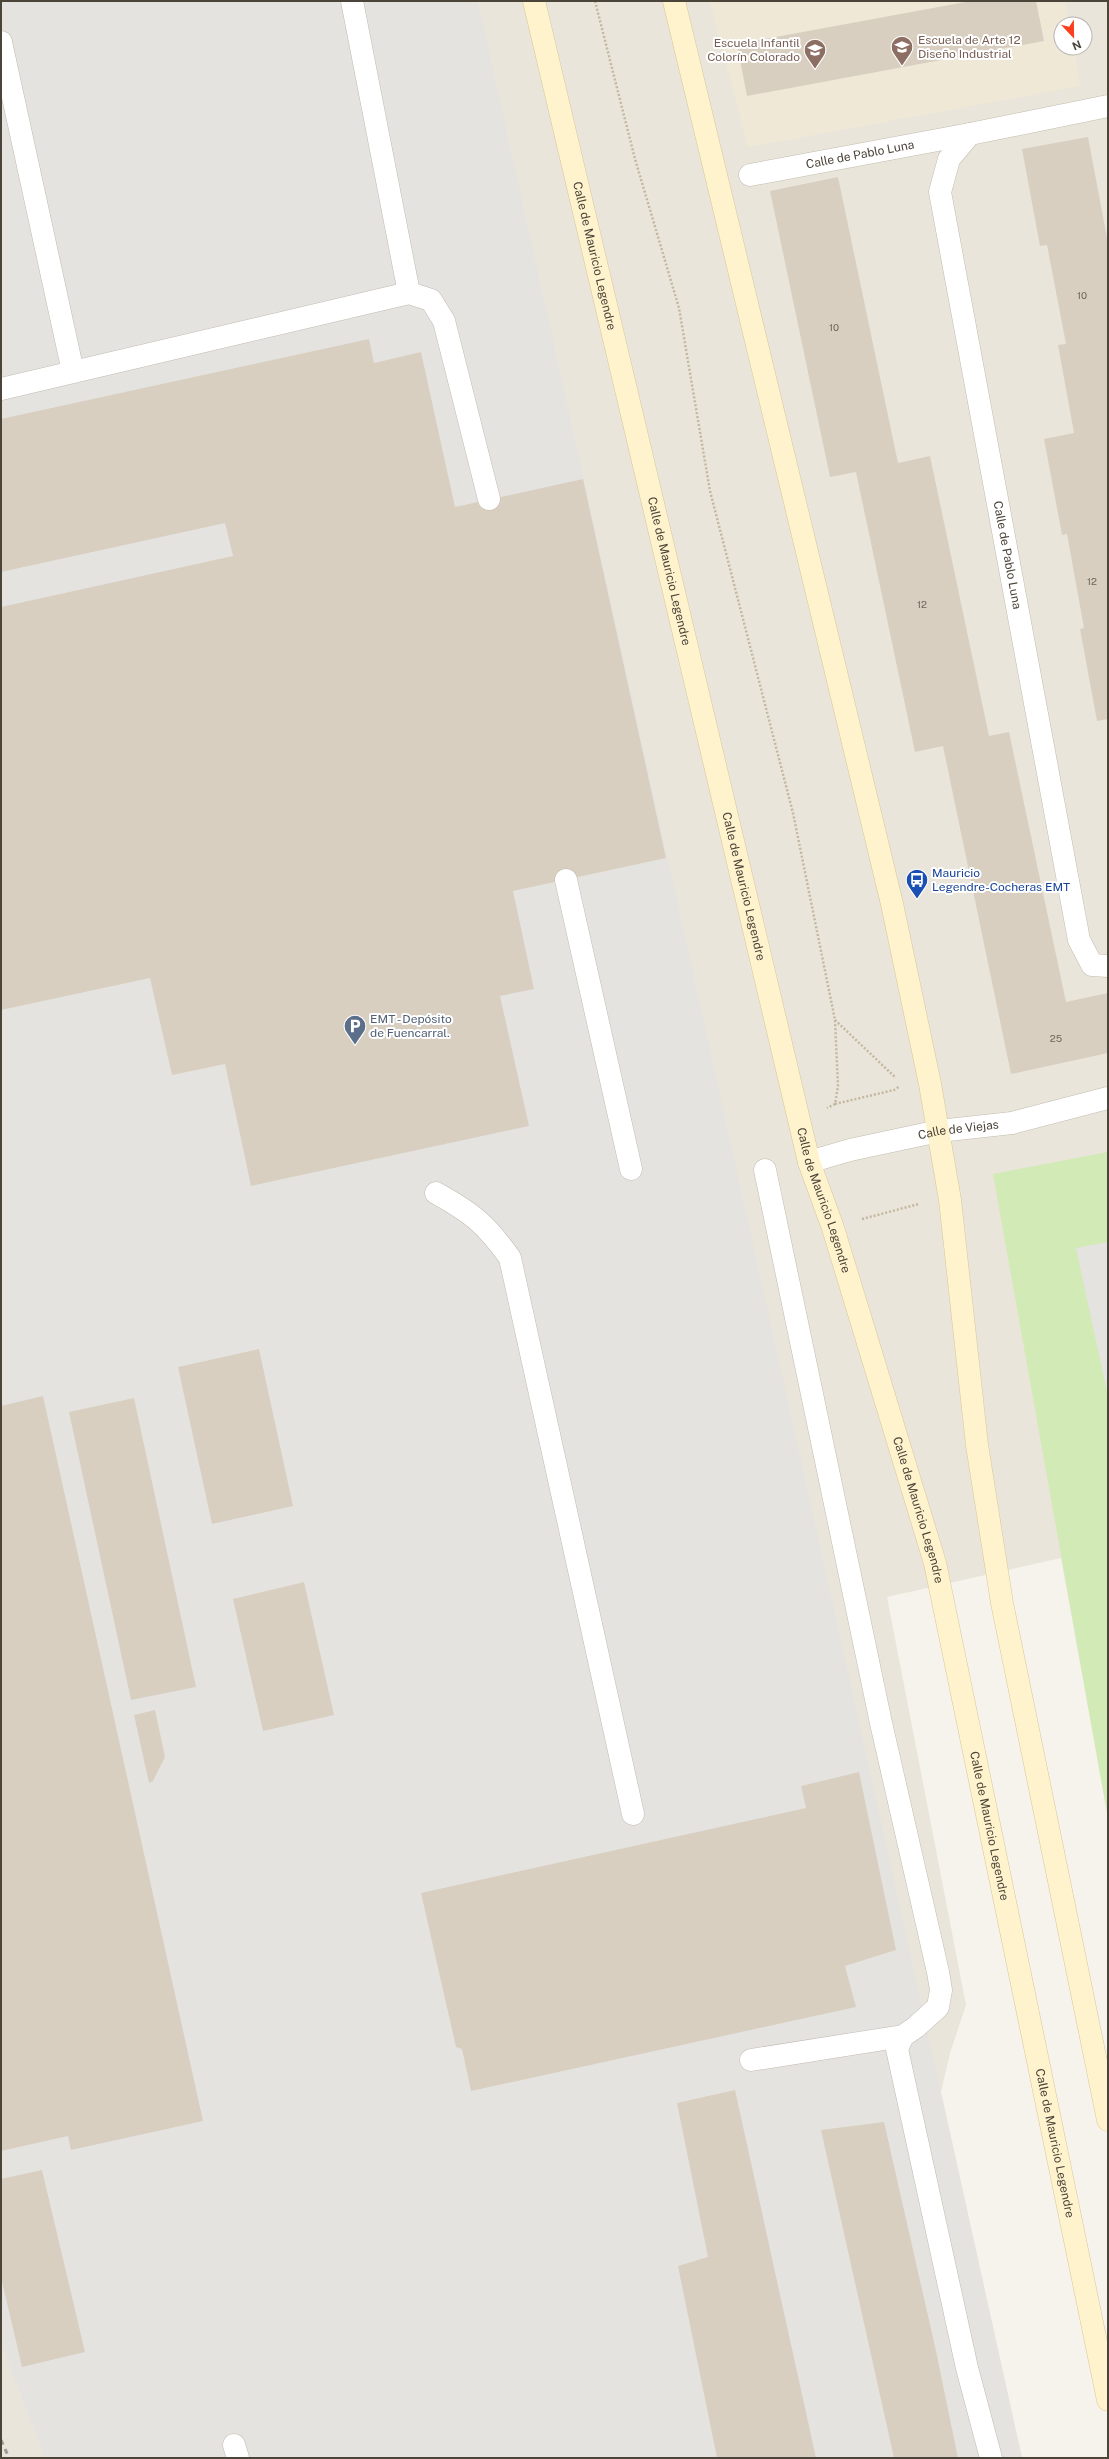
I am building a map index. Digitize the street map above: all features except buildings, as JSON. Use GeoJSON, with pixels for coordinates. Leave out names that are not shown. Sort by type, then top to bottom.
{"type":"FeatureCollection","features":[{"type":"Feature","properties":{"kind":"street"},"geometry":{"type":"LineString","coordinates":[[352,1],[408,293]]}},
{"type":"Feature","properties":{"kind":"street","name":"Calle de Mauricio Legendre"},"geometry":{"type":"LineString","coordinates":[[534,1],[809,1162],[833,1228],[931,1547],[946,1612],[1108,2400]]}},
{"type":"Feature","properties":{"kind":"street"},"geometry":{"type":"LineString","coordinates":[[674,1],[892,904],[939,1131],[950,1200],[977,1445],[1002,1603],[1108,2120]]}},
{"type":"Feature","properties":{"kind":"street"},"geometry":{"type":"LineString","coordinates":[[1,42],[73,372]]}},
{"type":"Feature","properties":{"kind":"street","name":"Calle de Pablo Luna"},"geometry":{"type":"LineString","coordinates":[[750,175],[970,134],[1108,106]]}},
{"type":"Feature","properties":{"kind":"street","name":"Calle de Pablo Luna"},"geometry":{"type":"LineString","coordinates":[[970,134],[949,159],[940,192],[1079,940],[1092,965],[1108,966]]}},
{"type":"Feature","properties":{"kind":"street"},"geometry":{"type":"LineString","coordinates":[[1,389],[408,293],[431,300],[444,321],[489,499]]}},
{"type":"Feature","properties":{"kind":"street"},"geometry":{"type":"LineString","coordinates":[[566,880],[632,1169]]}},
{"type":"Feature","properties":{"kind":"street","name":"Calle de Viejas"},"geometry":{"type":"LineString","coordinates":[[809,1162],[850,1150],[939,1131],[1012,1124],[1108,1098]]}},
{"type":"Feature","properties":{"kind":"street"},"geometry":{"type":"LineString","coordinates":[[751,2060],[903,2036],[916,2028],[938,2007],[941,1990],[880,1723],[765,1170]]}},
{"type":"Feature","properties":{"kind":"street"},"geometry":{"type":"LineString","coordinates":[[436,1194],[464,1209],[492,1232],[510,1258],[633,1814]]}},
{"type":"Feature","properties":{"kind":"street"},"geometry":{"type":"LineString","coordinates":[[903,2036],[898,2049],[967,2368],[991,2458]]}},
{"type":"Feature","properties":{"kind":"path"},"geometry":{"type":"LineString","coordinates":[[595,1],[635,159],[679,308],[710,492],[793,813],[835,1020],[838,1086],[835,1104]]}},
{"type":"Feature","properties":{"kind":"path"},"geometry":{"type":"LineString","coordinates":[[825,1110],[835,1104],[894,1090],[902,1084],[835,1020]]}},
{"type":"Feature","properties":{"kind":"path"},"geometry":{"type":"LineString","coordinates":[[857,1221],[920,1204]]}},
{"type":"Feature","properties":{"kind":"shaded area","name":"EMT - Depósito de Fuencarral."},"geometry":{"type":"Polygon","coordinates":[[[1,1],[1108,1],[1108,1818],[1061,1558],[887,1597],[966,2005],[950,2053],[941,2092],[1022,2458],[1,2458],[1,1]]]}},
{"type":"Feature","properties":{"kind":"shaded area","name":"EMT - Depósito de Fuencarral."},"geometry":{"type":"Polygon","coordinates":[[[1,1],[478,1],[1022,2458],[45,2458],[1,2344],[1,1]]]}},
{"type":"Feature","properties":{"kind":"shaded area","name":"Escuela de Arte 12 Diseño Industrial"},"geometry":{"type":"Polygon","coordinates":[[[710,1],[1065,1],[1068,16],[1053,16],[1053,56],[1075,56],[1080,86],[748,147],[710,1]]]}},
{"type":"Feature","properties":{"kind":"shaded area"},"geometry":{"type":"Polygon","coordinates":[[[1108,1242],[1108,1396],[1076,1248],[1108,1242]]]}},
{"type":"Feature","properties":{"kind":"green space"},"geometry":{"type":"Polygon","coordinates":[[[1108,1152],[1108,1818],[993,1174],[1108,1152]]]}},
{"type":"Feature","properties":{"kind":"railway"},"geometry":{"type":"LineString","coordinates":[[1,2440],[9,2458]]}},
{"type":"Feature","properties":{"kind":"place","name":"Escuela de Arte 12 Diseño Industrial"},"geometry":{"type":"Point","coordinates":[902,66]}},
{"type":"Feature","properties":{"kind":"place","name":"Escuela Infantil Colorín Colorado"},"geometry":{"type":"Point","coordinates":[815,70]}},
{"type":"Feature","properties":{"kind":"place","name":"Mauricio Legendre-Cocheras EMT"},"geometry":{"type":"Point","coordinates":[917,900]}},
{"type":"Feature","properties":{"kind":"place","name":"EMT - Depósito de Fuencarral."},"geometry":{"type":"Point","coordinates":[355,1046]}}]}
